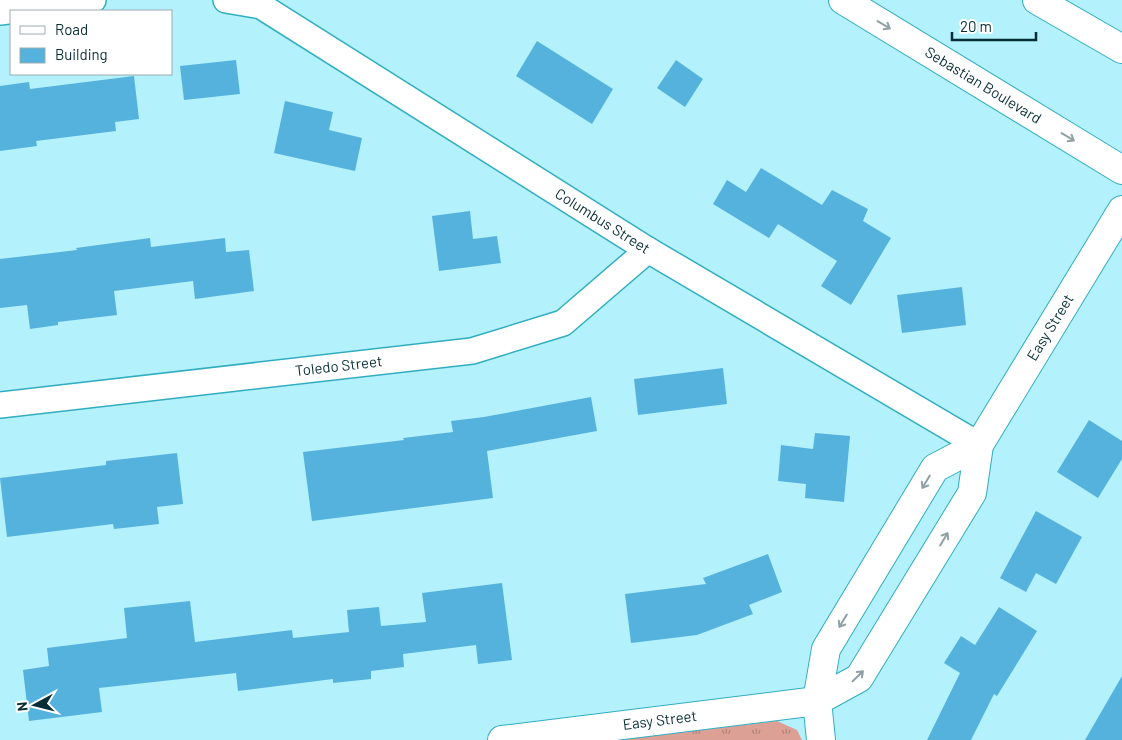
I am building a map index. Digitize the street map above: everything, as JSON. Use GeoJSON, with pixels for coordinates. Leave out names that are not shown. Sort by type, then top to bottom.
{"type":"FeatureCollection","features":[{"type":"Feature","properties":{"kind":"street"},"geometry":{"type":"LineString","coordinates":[[16,10],[93,0]]}},
{"type":"Feature","properties":{"kind":"street","name":"Columbus Street"},"geometry":{"type":"LineString","coordinates":[[226,0],[261,6],[648,250],[979,445]]}},
{"type":"Feature","properties":{"kind":"street","name":"Sebastian Boulevard"},"geometry":{"type":"LineString","coordinates":[[843,0],[1122,170]]}},
{"type":"Feature","properties":{"kind":"street"},"geometry":{"type":"LineString","coordinates":[[1036,0],[1122,50]]}},
{"type":"Feature","properties":{"kind":"street","name":"Easy Street"},"geometry":{"type":"LineString","coordinates":[[502,740],[817,701],[859,678],[972,493],[979,445],[1122,210]]}},
{"type":"Feature","properties":{"kind":"street","name":"Toledo Street"},"geometry":{"type":"LineString","coordinates":[[0,405],[472,351],[563,323],[648,250]]}},
{"type":"Feature","properties":{"kind":"street"},"geometry":{"type":"LineString","coordinates":[[821,740],[817,701],[826,649],[935,468],[979,445]]}},
{"type":"Feature","properties":{"kind":"green space"},"geometry":{"type":"Polygon","coordinates":[[[777,721],[797,730],[802,740],[619,740],[777,721]]]}},
{"type":"Feature","properties":{"kind":"building"},"geometry":{"type":"Polygon","coordinates":[[[537,41],[613,89],[592,124],[516,76],[537,41]]]}},
{"type":"Feature","properties":{"kind":"building"},"geometry":{"type":"Polygon","coordinates":[[[236,60],[240,94],[184,100],[180,66],[236,60]]]}},
{"type":"Feature","properties":{"kind":"building"},"geometry":{"type":"Polygon","coordinates":[[[676,60],[703,79],[685,107],[657,88],[676,60]]]}},
{"type":"Feature","properties":{"kind":"building"},"geometry":{"type":"Polygon","coordinates":[[[134,76],[139,119],[115,122],[116,131],[36,141],[37,146],[0,151],[0,86],[29,82],[30,89],[134,76]]]}},
{"type":"Feature","properties":{"kind":"building"},"geometry":{"type":"Polygon","coordinates":[[[285,101],[333,112],[329,130],[362,138],[355,171],[274,153],[285,101]]]}},
{"type":"Feature","properties":{"kind":"building"},"geometry":{"type":"Polygon","coordinates":[[[761,168],[822,205],[832,190],[868,209],[863,221],[891,238],[851,305],[821,286],[837,261],[778,224],[769,238],[713,204],[727,180],[746,192],[761,168]]]}},
{"type":"Feature","properties":{"kind":"building"},"geometry":{"type":"Polygon","coordinates":[[[470,211],[473,239],[497,236],[501,263],[439,271],[432,216],[470,211]]]}},
{"type":"Feature","properties":{"kind":"building"},"geometry":{"type":"Polygon","coordinates":[[[150,238],[151,247],[225,238],[226,252],[249,250],[254,291],[195,299],[193,281],[114,291],[117,315],[58,322],[58,325],[30,329],[27,305],[0,308],[0,259],[77,250],[76,248],[150,238]]]}},
{"type":"Feature","properties":{"kind":"building"},"geometry":{"type":"Polygon","coordinates":[[[962,287],[966,325],[902,333],[897,295],[962,287]]]}},
{"type":"Feature","properties":{"kind":"building"},"geometry":{"type":"Polygon","coordinates":[[[723,368],[727,404],[638,415],[634,379],[723,368]]]}},
{"type":"Feature","properties":{"kind":"building"},"geometry":{"type":"Polygon","coordinates":[[[591,397],[597,431],[487,451],[493,498],[312,521],[303,452],[453,432],[451,421],[484,417],[591,397]]]}},
{"type":"Feature","properties":{"kind":"building"},"geometry":{"type":"Polygon","coordinates":[[[1089,420],[1122,441],[1122,459],[1098,498],[1057,472],[1089,420]]]}},
{"type":"Feature","properties":{"kind":"building"},"geometry":{"type":"Polygon","coordinates":[[[815,433],[850,436],[844,502],[805,498],[806,484],[778,481],[781,445],[813,449],[815,433]]]}},
{"type":"Feature","properties":{"kind":"building"},"geometry":{"type":"Polygon","coordinates":[[[177,453],[183,504],[157,507],[159,524],[114,529],[113,524],[7,537],[0,478],[106,465],[106,461],[177,453]]]}},
{"type":"Feature","properties":{"kind":"building"},"geometry":{"type":"Polygon","coordinates":[[[1036,511],[1082,537],[1056,584],[1036,573],[1026,592],[1000,578],[1036,511]]]}},
{"type":"Feature","properties":{"kind":"building"},"geometry":{"type":"Polygon","coordinates":[[[768,554],[782,592],[749,605],[753,614],[697,635],[631,643],[625,594],[706,584],[703,578],[768,554]]]}},
{"type":"Feature","properties":{"kind":"building"},"geometry":{"type":"Polygon","coordinates":[[[502,583],[512,660],[478,664],[476,645],[403,654],[404,667],[371,671],[371,679],[333,683],[333,679],[238,691],[236,673],[99,688],[102,712],[29,721],[23,670],[49,666],[47,648],[127,638],[124,608],[190,601],[195,642],[292,630],[293,638],[349,632],[347,610],[379,607],[381,626],[426,622],[422,593],[502,583]]]}},
{"type":"Feature","properties":{"kind":"building"},"geometry":{"type":"Polygon","coordinates":[[[999,607],[1037,631],[997,696],[994,694],[971,740],[927,740],[960,673],[944,663],[961,636],[975,645],[999,607]]]}},
{"type":"Feature","properties":{"kind":"building"},"geometry":{"type":"Polygon","coordinates":[[[1122,676],[1122,740],[1085,740],[1122,676]]]}}]}
